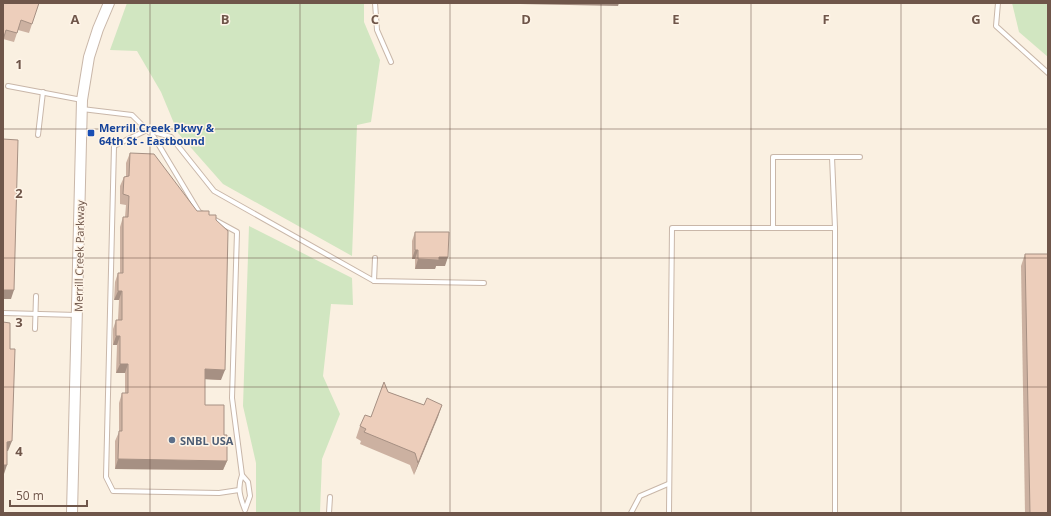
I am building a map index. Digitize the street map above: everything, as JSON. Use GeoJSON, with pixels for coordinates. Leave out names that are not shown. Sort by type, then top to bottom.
{"type":"FeatureCollection","features":[{"type":"Feature","properties":{"kind":"street","name":"Merrill Creek Parkway"},"geometry":{"type":"LineString","coordinates":[[72,513],[82,104],[89,57],[98,29],[110,3]]}},
{"type":"Feature","properties":{"kind":"lane"},"geometry":{"type":"LineString","coordinates":[[375,3],[377,30],[391,62]]}},
{"type":"Feature","properties":{"kind":"lane"},"geometry":{"type":"LineString","coordinates":[[998,3],[996,26],[1048,73]]}},
{"type":"Feature","properties":{"kind":"lane"},"geometry":{"type":"LineString","coordinates":[[8,86],[43,92],[82,104],[132,115],[154,137],[199,212],[206,215]]}},
{"type":"Feature","properties":{"kind":"lane"},"geometry":{"type":"LineString","coordinates":[[38,135],[43,92]]}},
{"type":"Feature","properties":{"kind":"lane"},"geometry":{"type":"LineString","coordinates":[[239,490],[219,494],[113,491],[106,477],[114,146],[147,130],[171,137],[214,191],[374,281],[484,283]]}},
{"type":"Feature","properties":{"kind":"lane"},"geometry":{"type":"LineString","coordinates":[[773,228],[773,157],[860,157]]}},
{"type":"Feature","properties":{"kind":"lane"},"geometry":{"type":"LineString","coordinates":[[832,157],[834,228],[835,513]]}},
{"type":"Feature","properties":{"kind":"lane"},"geometry":{"type":"LineString","coordinates":[[212,218],[237,232],[232,398],[242,475],[239,483],[239,496],[245,511]]}},
{"type":"Feature","properties":{"kind":"lane"},"geometry":{"type":"LineString","coordinates":[[669,513],[668,484],[672,228],[834,228]]}},
{"type":"Feature","properties":{"kind":"lane"},"geometry":{"type":"LineString","coordinates":[[374,281],[375,258]]}},
{"type":"Feature","properties":{"kind":"lane"},"geometry":{"type":"LineString","coordinates":[[35,329],[36,296]]}},
{"type":"Feature","properties":{"kind":"lane"},"geometry":{"type":"LineString","coordinates":[[3,313],[77,315]]}},
{"type":"Feature","properties":{"kind":"lane"},"geometry":{"type":"LineString","coordinates":[[242,475],[248,482],[250,496],[245,511]]}},
{"type":"Feature","properties":{"kind":"lane"},"geometry":{"type":"LineString","coordinates":[[631,513],[640,496],[668,484]]}},
{"type":"Feature","properties":{"kind":"lane"},"geometry":{"type":"LineString","coordinates":[[329,513],[330,496]]}},
{"type":"Feature","properties":{"kind":"green space"},"geometry":{"type":"Polygon","coordinates":[[[127,3],[364,3],[364,22],[380,60],[371,122],[357,125],[352,256],[223,184],[178,133],[161,92],[137,51],[110,50],[127,3]]]}},
{"type":"Feature","properties":{"kind":"green space"},"geometry":{"type":"Polygon","coordinates":[[[1012,3],[1048,3],[1048,57],[1019,32],[1012,3]]]}},
{"type":"Feature","properties":{"kind":"green space"},"geometry":{"type":"Polygon","coordinates":[[[249,226],[352,278],[353,305],[331,304],[323,376],[340,414],[322,459],[320,513],[256,513],[256,463],[243,406],[249,226]]]}},
{"type":"Feature","properties":{"kind":"building"},"geometry":{"type":"Polygon","coordinates":[[[3,3],[39,3],[32,24],[21,20],[17,33],[6,30],[3,40],[3,3]]]}},
{"type":"Feature","properties":{"kind":"building"},"geometry":{"type":"Polygon","coordinates":[[[3,139],[18,140],[14,290],[3,290],[3,139]]]}},
{"type":"Feature","properties":{"kind":"building"},"geometry":{"type":"Polygon","coordinates":[[[130,153],[154,154],[197,211],[209,211],[209,215],[216,215],[216,220],[228,231],[225,370],[205,369],[205,405],[224,405],[224,435],[227,435],[227,461],[118,459],[119,431],[122,431],[122,393],[128,393],[128,364],[120,364],[120,336],[116,336],[116,320],[122,320],[122,291],[118,291],[118,273],[123,273],[123,217],[128,217],[129,196],[123,194],[124,177],[129,176],[130,153]]]}},
{"type":"Feature","properties":{"kind":"building"},"geometry":{"type":"Polygon","coordinates":[[[415,232],[449,232],[448,257],[439,257],[439,260],[418,259],[418,250],[415,250],[415,232]]]}},
{"type":"Feature","properties":{"kind":"building"},"geometry":{"type":"Polygon","coordinates":[[[1025,254],[1048,254],[1048,513],[1030,513],[1025,254]]]}},
{"type":"Feature","properties":{"kind":"building"},"geometry":{"type":"Polygon","coordinates":[[[3,322],[10,323],[10,349],[15,349],[12,441],[7,442],[7,465],[3,465],[3,322]]]}},
{"type":"Feature","properties":{"kind":"building"},"geometry":{"type":"Polygon","coordinates":[[[384,382],[388,392],[424,405],[427,398],[442,405],[418,463],[415,453],[364,432],[366,429],[360,426],[365,415],[371,417],[384,382]]]}},
{"type":"Feature","properties":{"kind":"place","name":"Merrill Creek Pkwy & 64th St - Eastbound"},"geometry":{"type":"Point","coordinates":[91,133]}},
{"type":"Feature","properties":{"kind":"place","name":"SNBL USA"},"geometry":{"type":"Point","coordinates":[172,440]}}]}
